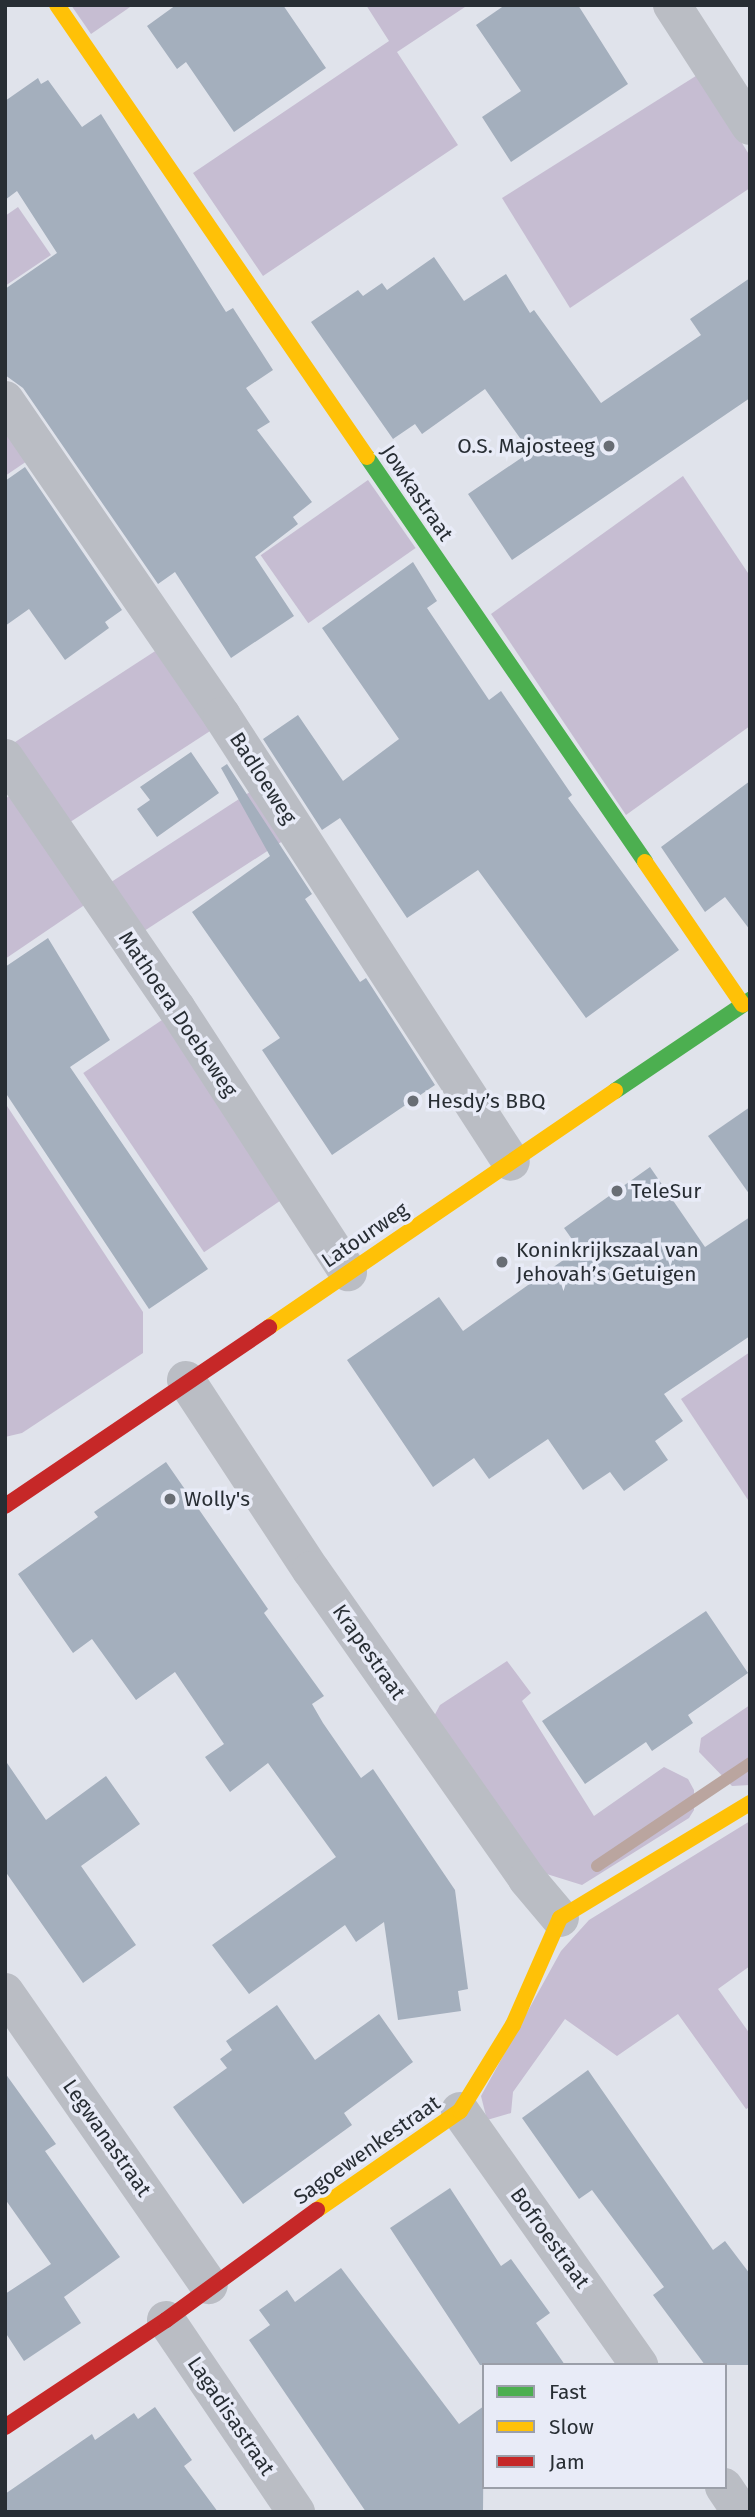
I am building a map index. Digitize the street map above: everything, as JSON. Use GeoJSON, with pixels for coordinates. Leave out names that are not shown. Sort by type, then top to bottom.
{"type":"FeatureCollection","features":[{"type":"Feature","properties":{"kind":"street","name":"Jowkastraat"},"geometry":{"type":"LineString","coordinates":[[57,5],[746,1002]]}},
{"type":"Feature","properties":{"kind":"street"},"geometry":{"type":"LineString","coordinates":[[672,5],[750,125]]}},
{"type":"Feature","properties":{"kind":"street","name":"Badloeweg"},"geometry":{"type":"LineString","coordinates":[[5,400],[222,716],[511,1162]]}},
{"type":"Feature","properties":{"kind":"street","name":"Mathoera Doebeweg"},"geometry":{"type":"LineString","coordinates":[[5,758],[177,1010],[348,1272]]}},
{"type":"Feature","properties":{"kind":"street","name":"Latourweg"},"geometry":{"type":"LineString","coordinates":[[9,1497],[348,1272],[746,1002]]}},
{"type":"Feature","properties":{"kind":"street","name":"Krapestraat"},"geometry":{"type":"LineString","coordinates":[[186,1380],[311,1570],[527,1879],[560,1918]]}},
{"type":"Feature","properties":{"kind":"street"},"geometry":{"type":"LineString","coordinates":[[560,1918],[750,1803]]}},
{"type":"Feature","properties":{"kind":"street","name":"Sagoewenkestraat"},"geometry":{"type":"LineString","coordinates":[[5,2427],[166,2320],[209,2285],[460,2111],[513,2025],[560,1918]]}},
{"type":"Feature","properties":{"kind":"street","name":"Legwanastraat"},"geometry":{"type":"LineString","coordinates":[[5,1992],[209,2285]]}},
{"type":"Feature","properties":{"kind":"street","name":"Bofroestraat"},"geometry":{"type":"LineString","coordinates":[[460,2111],[638,2363]]}},
{"type":"Feature","properties":{"kind":"street","name":"Lagadisastraat"},"geometry":{"type":"LineString","coordinates":[[166,2320],[296,2512]]}},
{"type":"Feature","properties":{"kind":"street"},"geometry":{"type":"LineString","coordinates":[[725,2489],[741,2512]]}},
{"type":"Feature","properties":{"kind":"shaded area"},"geometry":{"type":"Polygon","coordinates":[[[71,5],[133,5],[91,34],[71,5]]]}},
{"type":"Feature","properties":{"kind":"shaded area"},"geometry":{"type":"Polygon","coordinates":[[[366,5],[468,5],[397,52],[458,145],[263,276],[193,173],[389,41],[366,5]]]}},
{"type":"Feature","properties":{"kind":"shaded area"},"geometry":{"type":"Polygon","coordinates":[[[699,74],[750,156],[750,188],[570,308],[502,198],[699,74]]]}},
{"type":"Feature","properties":{"kind":"shaded area"},"geometry":{"type":"Polygon","coordinates":[[[18,207],[51,255],[5,286],[5,216],[18,207]]]}},
{"type":"Feature","properties":{"kind":"shaded area"},"geometry":{"type":"Polygon","coordinates":[[[5,418],[33,457],[5,476],[5,418]]]}},
{"type":"Feature","properties":{"kind":"shaded area"},"geometry":{"type":"Polygon","coordinates":[[[683,476],[750,576],[750,726],[626,815],[491,614],[683,476]]]}},
{"type":"Feature","properties":{"kind":"shaded area"},"geometry":{"type":"Polygon","coordinates":[[[368,480],[416,548],[308,623],[261,555],[368,480]]]}},
{"type":"Feature","properties":{"kind":"shaded area"},"geometry":{"type":"Polygon","coordinates":[[[163,646],[216,727],[65,825],[12,744],[163,646]]]}},
{"type":"Feature","properties":{"kind":"shaded area"},"geometry":{"type":"Polygon","coordinates":[[[256,788],[288,837],[142,932],[110,883],[256,788]]]}},
{"type":"Feature","properties":{"kind":"shaded area"},"geometry":{"type":"Polygon","coordinates":[[[12,794],[86,904],[5,959],[5,799],[12,794]]]}},
{"type":"Feature","properties":{"kind":"shaded area"},"geometry":{"type":"Polygon","coordinates":[[[162,1020],[283,1199],[204,1252],[83,1073],[162,1020]]]}},
{"type":"Feature","properties":{"kind":"shaded area"},"geometry":{"type":"Polygon","coordinates":[[[5,1103],[143,1312],[143,1353],[22,1433],[5,1437],[5,1103]]]}},
{"type":"Feature","properties":{"kind":"shaded area"},"geometry":{"type":"Polygon","coordinates":[[[750,1352],[750,1503],[681,1399],[750,1352]]]}},
{"type":"Feature","properties":{"kind":"shaded area"},"geometry":{"type":"Polygon","coordinates":[[[507,1661],[531,1693],[522,1701],[594,1816],[664,1767],[688,1779],[694,1790],[694,1810],[689,1818],[582,1885],[537,1871],[433,1718],[440,1705],[507,1661]]]}},
{"type":"Feature","properties":{"kind":"shaded area"},"geometry":{"type":"Polygon","coordinates":[[[750,1705],[750,1785],[732,1786],[699,1752],[701,1738],[750,1705]]]}},
{"type":"Feature","properties":{"kind":"shaded area"},"geometry":{"type":"Polygon","coordinates":[[[750,1821],[750,1966],[718,1989],[750,2034],[750,2107],[746,2109],[678,2014],[617,2056],[565,2019],[513,2092],[511,2113],[487,2120],[481,2096],[561,1951],[589,1920],[750,1821]]]}},
{"type":"Feature","properties":{"kind":"building"},"geometry":{"type":"Polygon","coordinates":[[[176,5],[283,5],[326,68],[234,132],[186,62],[177,69],[147,26],[176,5]]]}},
{"type":"Feature","properties":{"kind":"building"},"geometry":{"type":"Polygon","coordinates":[[[505,5],[578,5],[628,84],[511,162],[482,117],[521,91],[476,25],[505,5]]]}},
{"type":"Feature","properties":{"kind":"building"},"geometry":{"type":"Polygon","coordinates":[[[38,78],[41,84],[48,80],[82,127],[101,114],[226,312],[233,308],[273,370],[246,388],[270,422],[257,430],[312,502],[293,517],[298,524],[255,557],[294,616],[231,658],[175,572],[158,584],[23,388],[5,375],[5,289],[57,253],[17,191],[5,200],[5,101],[38,78]]]}},
{"type":"Feature","properties":{"kind":"building"},"geometry":{"type":"Polygon","coordinates":[[[434,257],[464,301],[506,274],[530,313],[534,310],[601,403],[701,335],[690,319],[750,278],[750,398],[512,560],[468,494],[530,452],[485,389],[422,434],[415,424],[393,439],[311,322],[358,290],[363,296],[382,283],[387,290],[434,257]]]}},
{"type":"Feature","properties":{"kind":"building"},"geometry":{"type":"Polygon","coordinates":[[[25,467],[122,610],[105,622],[109,628],[65,660],[29,609],[5,626],[5,481],[25,467]]]}},
{"type":"Feature","properties":{"kind":"building"},"geometry":{"type":"Polygon","coordinates":[[[413,562],[437,601],[427,608],[489,700],[501,691],[572,795],[568,798],[679,950],[586,1018],[478,870],[407,918],[340,818],[322,830],[263,739],[298,715],[343,781],[399,739],[322,628],[413,562]]]}},
{"type":"Feature","properties":{"kind":"building"},"geometry":{"type":"Polygon","coordinates":[[[191,752],[219,793],[157,837],[137,809],[150,800],[140,787],[191,752]]]}},
{"type":"Feature","properties":{"kind":"building"},"geometry":{"type":"Polygon","coordinates":[[[227,764],[312,894],[305,899],[360,982],[366,978],[435,1085],[332,1155],[262,1050],[280,1038],[192,912],[270,856],[221,768],[227,764]]]}},
{"type":"Feature","properties":{"kind":"building"},"geometry":{"type":"Polygon","coordinates":[[[750,781],[750,930],[725,897],[705,912],[661,847],[750,781]]]}},
{"type":"Feature","properties":{"kind":"building"},"geometry":{"type":"Polygon","coordinates":[[[48,938],[110,1040],[70,1067],[208,1269],[149,1309],[5,1092],[5,967],[48,938]]]}},
{"type":"Feature","properties":{"kind":"building"},"geometry":{"type":"Polygon","coordinates":[[[750,1107],[750,1195],[708,1136],[750,1107]]]}},
{"type":"Feature","properties":{"kind":"building"},"geometry":{"type":"Polygon","coordinates":[[[650,1167],[705,1247],[750,1217],[750,1336],[664,1394],[683,1421],[655,1441],[668,1460],[624,1491],[610,1472],[583,1490],[548,1439],[489,1479],[474,1458],[433,1487],[347,1360],[439,1297],[463,1331],[579,1249],[564,1228],[650,1167]]]}},
{"type":"Feature","properties":{"kind":"building"},"geometry":{"type":"Polygon","coordinates":[[[166,1462],[268,1609],[264,1613],[324,1696],[312,1704],[323,1723],[361,1778],[373,1769],[455,1890],[468,1989],[458,1991],[461,2011],[398,2020],[384,1922],[356,1942],[345,1925],[249,1994],[212,1945],[336,1857],[268,1763],[230,1792],[205,1757],[224,1744],[175,1672],[136,1700],[92,1639],[73,1653],[18,1574],[98,1517],[94,1512],[166,1462]]]}},
{"type":"Feature","properties":{"kind":"building"},"geometry":{"type":"Polygon","coordinates":[[[706,1611],[748,1673],[688,1715],[693,1723],[652,1751],[646,1742],[585,1784],[542,1721],[706,1611]]]}},
{"type":"Feature","properties":{"kind":"building"},"geometry":{"type":"Polygon","coordinates":[[[5,1760],[46,1820],[106,1776],[140,1824],[81,1866],[136,1945],[83,1983],[5,1871],[5,1760]]]}},
{"type":"Feature","properties":{"kind":"building"},"geometry":{"type":"Polygon","coordinates":[[[277,2005],[315,2060],[379,2014],[413,2062],[344,2113],[352,2125],[243,2204],[173,2107],[227,2068],[220,2059],[232,2050],[226,2041],[277,2005]]]}},
{"type":"Feature","properties":{"kind":"building"},"geometry":{"type":"Polygon","coordinates":[[[588,2070],[713,2250],[725,2241],[750,2274],[750,2365],[704,2363],[653,2295],[664,2287],[592,2190],[579,2199],[522,2118],[588,2070]]]}},
{"type":"Feature","properties":{"kind":"building"},"geometry":{"type":"Polygon","coordinates":[[[5,2073],[56,2144],[45,2151],[120,2257],[64,2297],[81,2323],[24,2361],[5,2332],[5,2294],[51,2264],[5,2199],[5,2073]]]}},
{"type":"Feature","properties":{"kind":"building"},"geometry":{"type":"Polygon","coordinates":[[[450,2188],[501,2266],[511,2259],[550,2313],[536,2323],[564,2363],[480,2365],[390,2228],[450,2188]]]}},
{"type":"Feature","properties":{"kind":"building"},"geometry":{"type":"Polygon","coordinates":[[[341,2268],[459,2424],[482,2407],[483,2512],[366,2512],[249,2340],[270,2325],[259,2310],[287,2290],[295,2302],[341,2268]]]}},
{"type":"Feature","properties":{"kind":"building"},"geometry":{"type":"Polygon","coordinates":[[[155,2407],[192,2460],[184,2466],[218,2512],[5,2512],[5,2494],[92,2434],[95,2440],[134,2413],[138,2419],[155,2407]]]}},
{"type":"Feature","properties":{"kind":"waterway"},"geometry":{"type":"LineString","coordinates":[[597,1866],[750,1763]]}},
{"type":"Feature","properties":{"kind":"traffic: fast"},"geometry":{"type":"LineString","coordinates":[[367,457],[645,862]]}},
{"type":"Feature","properties":{"kind":"traffic: fast"},"geometry":{"type":"LineString","coordinates":[[615,1091],[750,1000]]}},
{"type":"Feature","properties":{"kind":"traffic: slow"},"geometry":{"type":"LineString","coordinates":[[57,5],[367,457]]}},
{"type":"Feature","properties":{"kind":"traffic: slow"},"geometry":{"type":"LineString","coordinates":[[645,862],[743,1005]]}},
{"type":"Feature","properties":{"kind":"traffic: slow"},"geometry":{"type":"LineString","coordinates":[[269,1327],[615,1091]]}},
{"type":"Feature","properties":{"kind":"traffic: slow"},"geometry":{"type":"LineString","coordinates":[[317,2210],[460,2111],[513,2025],[560,1918],[750,1803]]}},
{"type":"Feature","properties":{"kind":"traffic: jam"},"geometry":{"type":"LineString","coordinates":[[5,1506],[269,1327]]}},
{"type":"Feature","properties":{"kind":"traffic: jam"},"geometry":{"type":"LineString","coordinates":[[5,2427],[166,2320],[317,2210]]}},
{"type":"Feature","properties":{"kind":"place","name":"O.S. Majosteeg"},"geometry":{"type":"Point","coordinates":[609,446]}},
{"type":"Feature","properties":{"kind":"place","name":"Hesdy’s BBQ"},"geometry":{"type":"Point","coordinates":[413,1101]}},
{"type":"Feature","properties":{"kind":"place","name":"TeleSur"},"geometry":{"type":"Point","coordinates":[617,1191]}},
{"type":"Feature","properties":{"kind":"place","name":"Koninkrijkszaal van Jehovah’s Getuigen"},"geometry":{"type":"Point","coordinates":[502,1262]}},
{"type":"Feature","properties":{"kind":"place","name":"Wolly's"},"geometry":{"type":"Point","coordinates":[170,1499]}}]}
